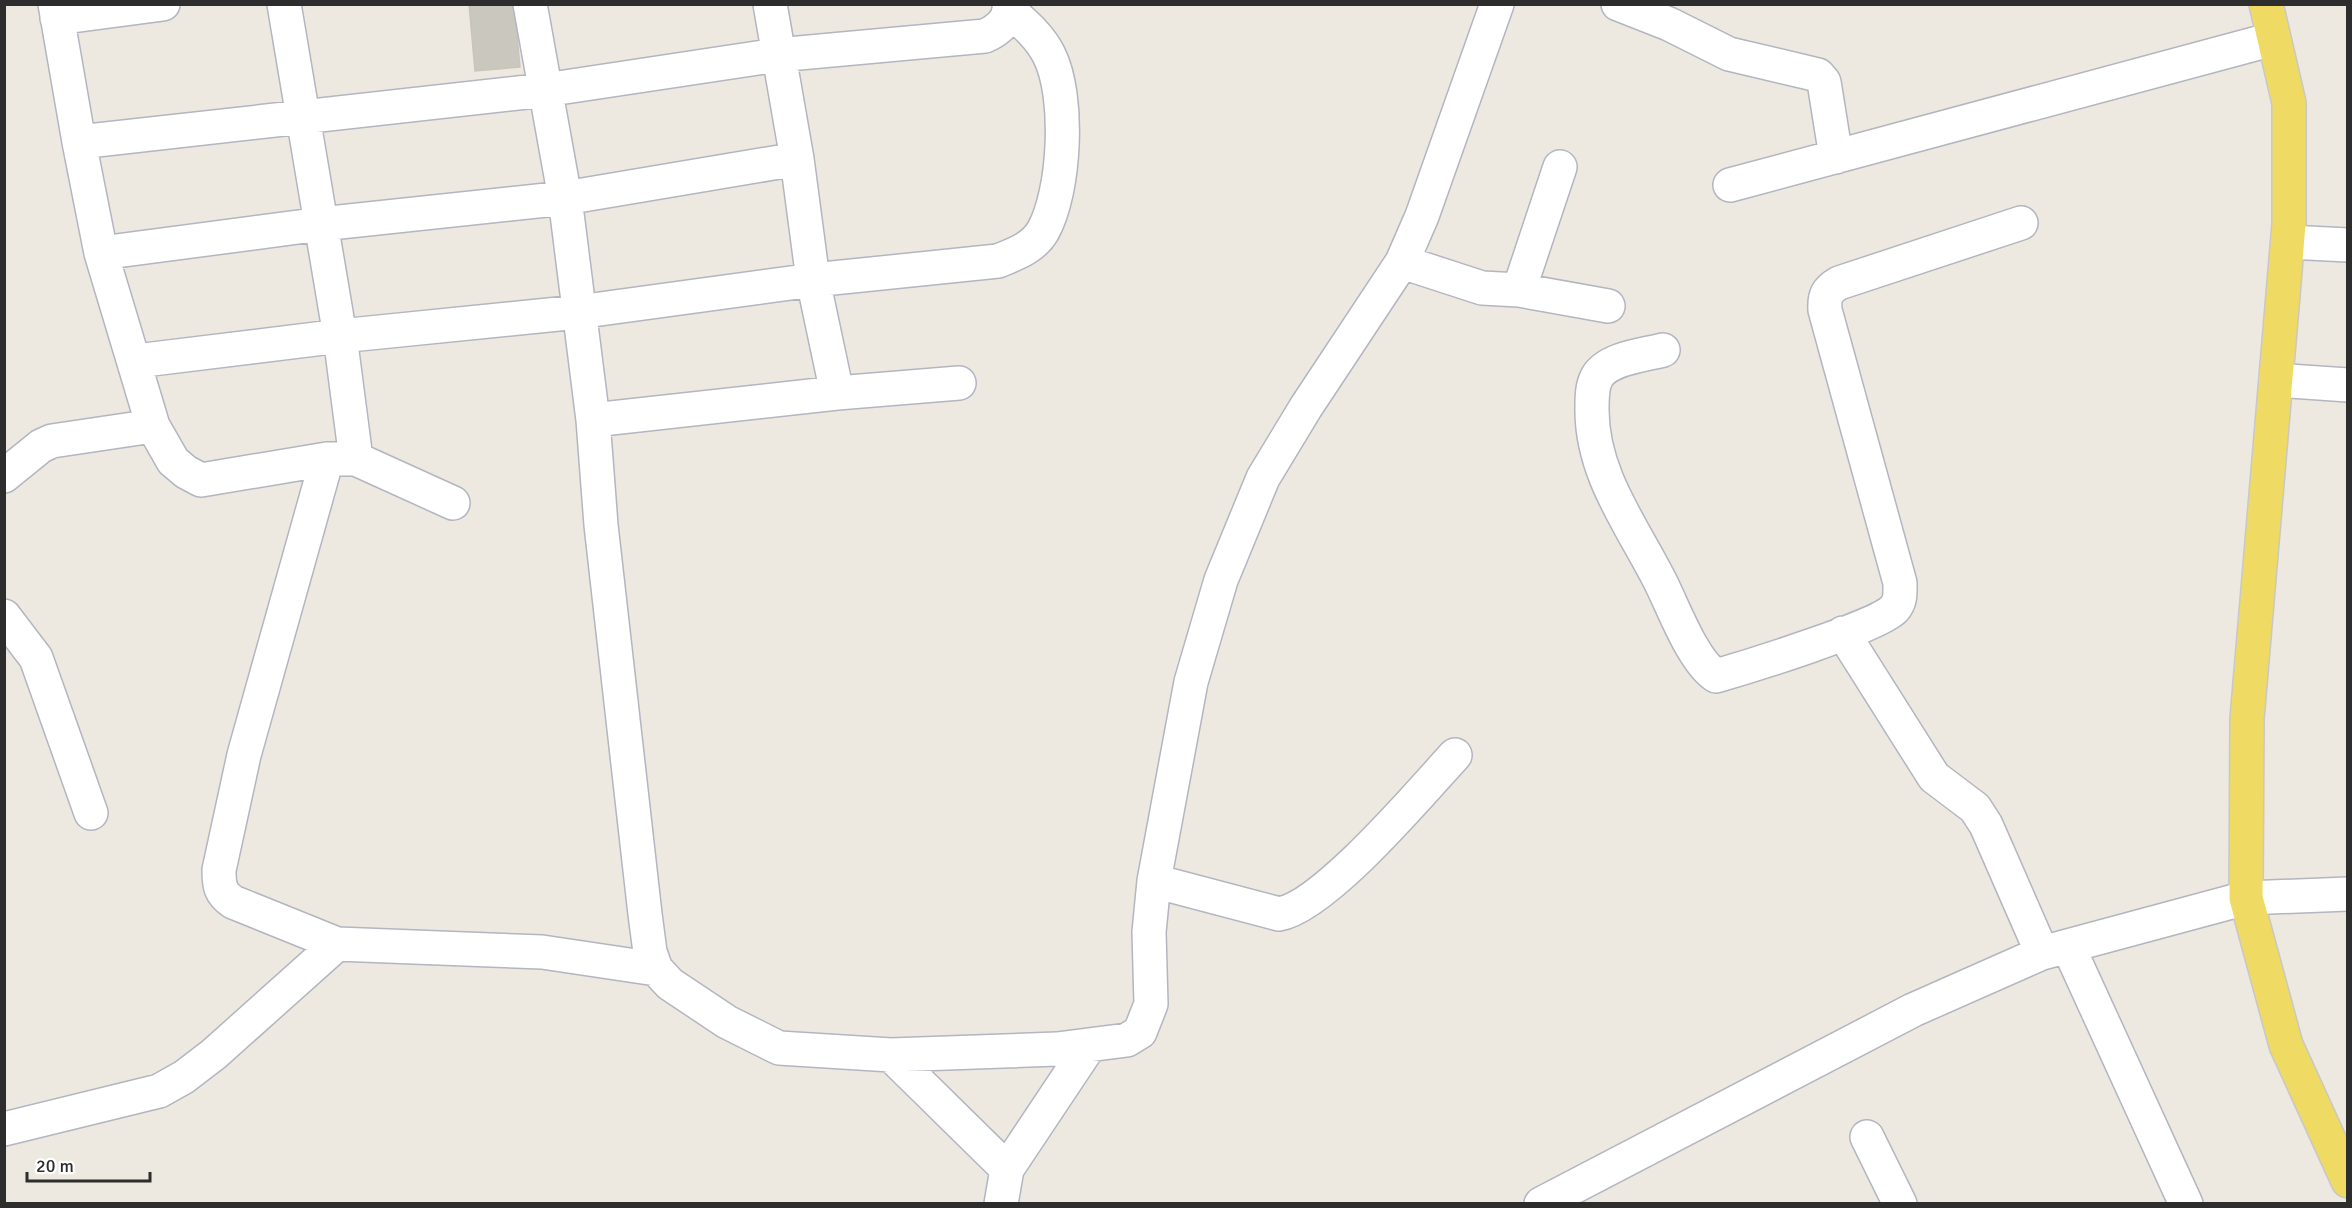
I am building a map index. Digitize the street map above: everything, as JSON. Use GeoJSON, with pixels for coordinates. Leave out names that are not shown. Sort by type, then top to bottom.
{"type":"FeatureCollection","features":[{"type":"Feature","properties":{"kind":"main road"},"geometry":{"type":"LineString","coordinates":[[2266,4],[2289,103],[2288,242],[2247,719],[2246,898],[2286,1045],[2348,1181]]}},
{"type":"Feature","properties":{"kind":"street"},"geometry":{"type":"LineString","coordinates":[[164,4],[56,11],[101,253],[136,361],[153,426],[173,461],[186,472],[201,480],[342,459],[453,503]]}},
{"type":"Feature","properties":{"kind":"street"},"geometry":{"type":"LineString","coordinates":[[284,4],[340,336],[342,459],[244,754],[219,870],[219,888],[233,902],[338,944],[542,952],[656,969]]}},
{"type":"Feature","properties":{"kind":"street"},"geometry":{"type":"LineString","coordinates":[[530,4],[565,198],[592,420],[601,525],[650,952],[656,969],[688,998],[758,1039],[779,1048],[891,1055],[1089,1046],[1127,1040],[1140,1032],[1151,1004],[1149,932],[1154,881],[1191,682],[1221,580],[1263,478],[1306,407],[1402,262],[1422,216],[1497,4]]}},
{"type":"Feature","properties":{"kind":"street"},"geometry":{"type":"LineString","coordinates":[[770,4],[777,55],[797,159],[813,280],[837,393]]}},
{"type":"Feature","properties":{"kind":"street"},"geometry":{"type":"LineString","coordinates":[[1618,4],[1669,24],[1729,54],[1818,75],[1824,82],[1836,156]]}},
{"type":"Feature","properties":{"kind":"street"},"geometry":{"type":"LineString","coordinates":[[79,142],[545,90],[777,55],[986,36],[996,31],[1009,8],[1036,34],[1049,55],[1060,93],[1061,144],[1053,206],[1042,233],[1024,251],[998,261],[813,280],[578,312],[340,336],[136,361]]}},
{"type":"Feature","properties":{"kind":"street"},"geometry":{"type":"LineString","coordinates":[[1730,185],[2273,39]]}},
{"type":"Feature","properties":{"kind":"street"},"geometry":{"type":"LineString","coordinates":[[101,253],[321,224],[565,198],[797,159]]}},
{"type":"Feature","properties":{"kind":"street"},"geometry":{"type":"LineString","coordinates":[[1519,290],[1560,167]]}},
{"type":"Feature","properties":{"kind":"street"},"geometry":{"type":"LineString","coordinates":[[1663,350],[1603,369],[1592,393],[1592,419],[1596,446],[1607,483],[1700,660],[1716,676],[1843,633],[1887,615],[1896,607],[1900,597],[1900,583],[1824,310],[1824,297],[1839,283],[2021,223]]}},
{"type":"Feature","properties":{"kind":"street"},"geometry":{"type":"LineString","coordinates":[[2288,242],[2348,245]]}},
{"type":"Feature","properties":{"kind":"street"},"geometry":{"type":"LineString","coordinates":[[1402,262],[1482,288],[1519,290],[1608,306]]}},
{"type":"Feature","properties":{"kind":"street"},"geometry":{"type":"LineString","coordinates":[[2276,380],[2348,385]]}},
{"type":"Feature","properties":{"kind":"street"},"geometry":{"type":"LineString","coordinates":[[592,420],[837,393],[959,383]]}},
{"type":"Feature","properties":{"kind":"street"},"geometry":{"type":"LineString","coordinates":[[4,476],[41,446],[52,441],[153,426]]}},
{"type":"Feature","properties":{"kind":"street"},"geometry":{"type":"LineString","coordinates":[[4,616],[36,658],[91,813]]}},
{"type":"Feature","properties":{"kind":"street"},"geometry":{"type":"LineString","coordinates":[[1843,633],[1934,777],[1975,808],[1986,825],[2055,950],[2186,1203]]}},
{"type":"Feature","properties":{"kind":"street"},"geometry":{"type":"LineString","coordinates":[[1154,881],[1279,914],[1288,912],[1306,903],[1347,869],[1455,755]]}},
{"type":"Feature","properties":{"kind":"street"},"geometry":{"type":"LineString","coordinates":[[1541,1203],[1913,1010],[2055,950],[2246,898],[2348,894]]}},
{"type":"Feature","properties":{"kind":"street"},"geometry":{"type":"LineString","coordinates":[[4,1129],[159,1091],[184,1077],[214,1054],[338,944]]}},
{"type":"Feature","properties":{"kind":"street"},"geometry":{"type":"LineString","coordinates":[[1001,1203],[1007,1169],[1089,1046]]}},
{"type":"Feature","properties":{"kind":"street"},"geometry":{"type":"LineString","coordinates":[[891,1055],[1007,1169]]}},
{"type":"Feature","properties":{"kind":"street"},"geometry":{"type":"LineString","coordinates":[[1868,1137],[1900,1203]]}},
{"type":"Feature","properties":{"kind":"building"},"geometry":{"type":"Polygon","coordinates":[[[469,4],[514,4],[520,67],[475,71],[469,4]]]}}]}
